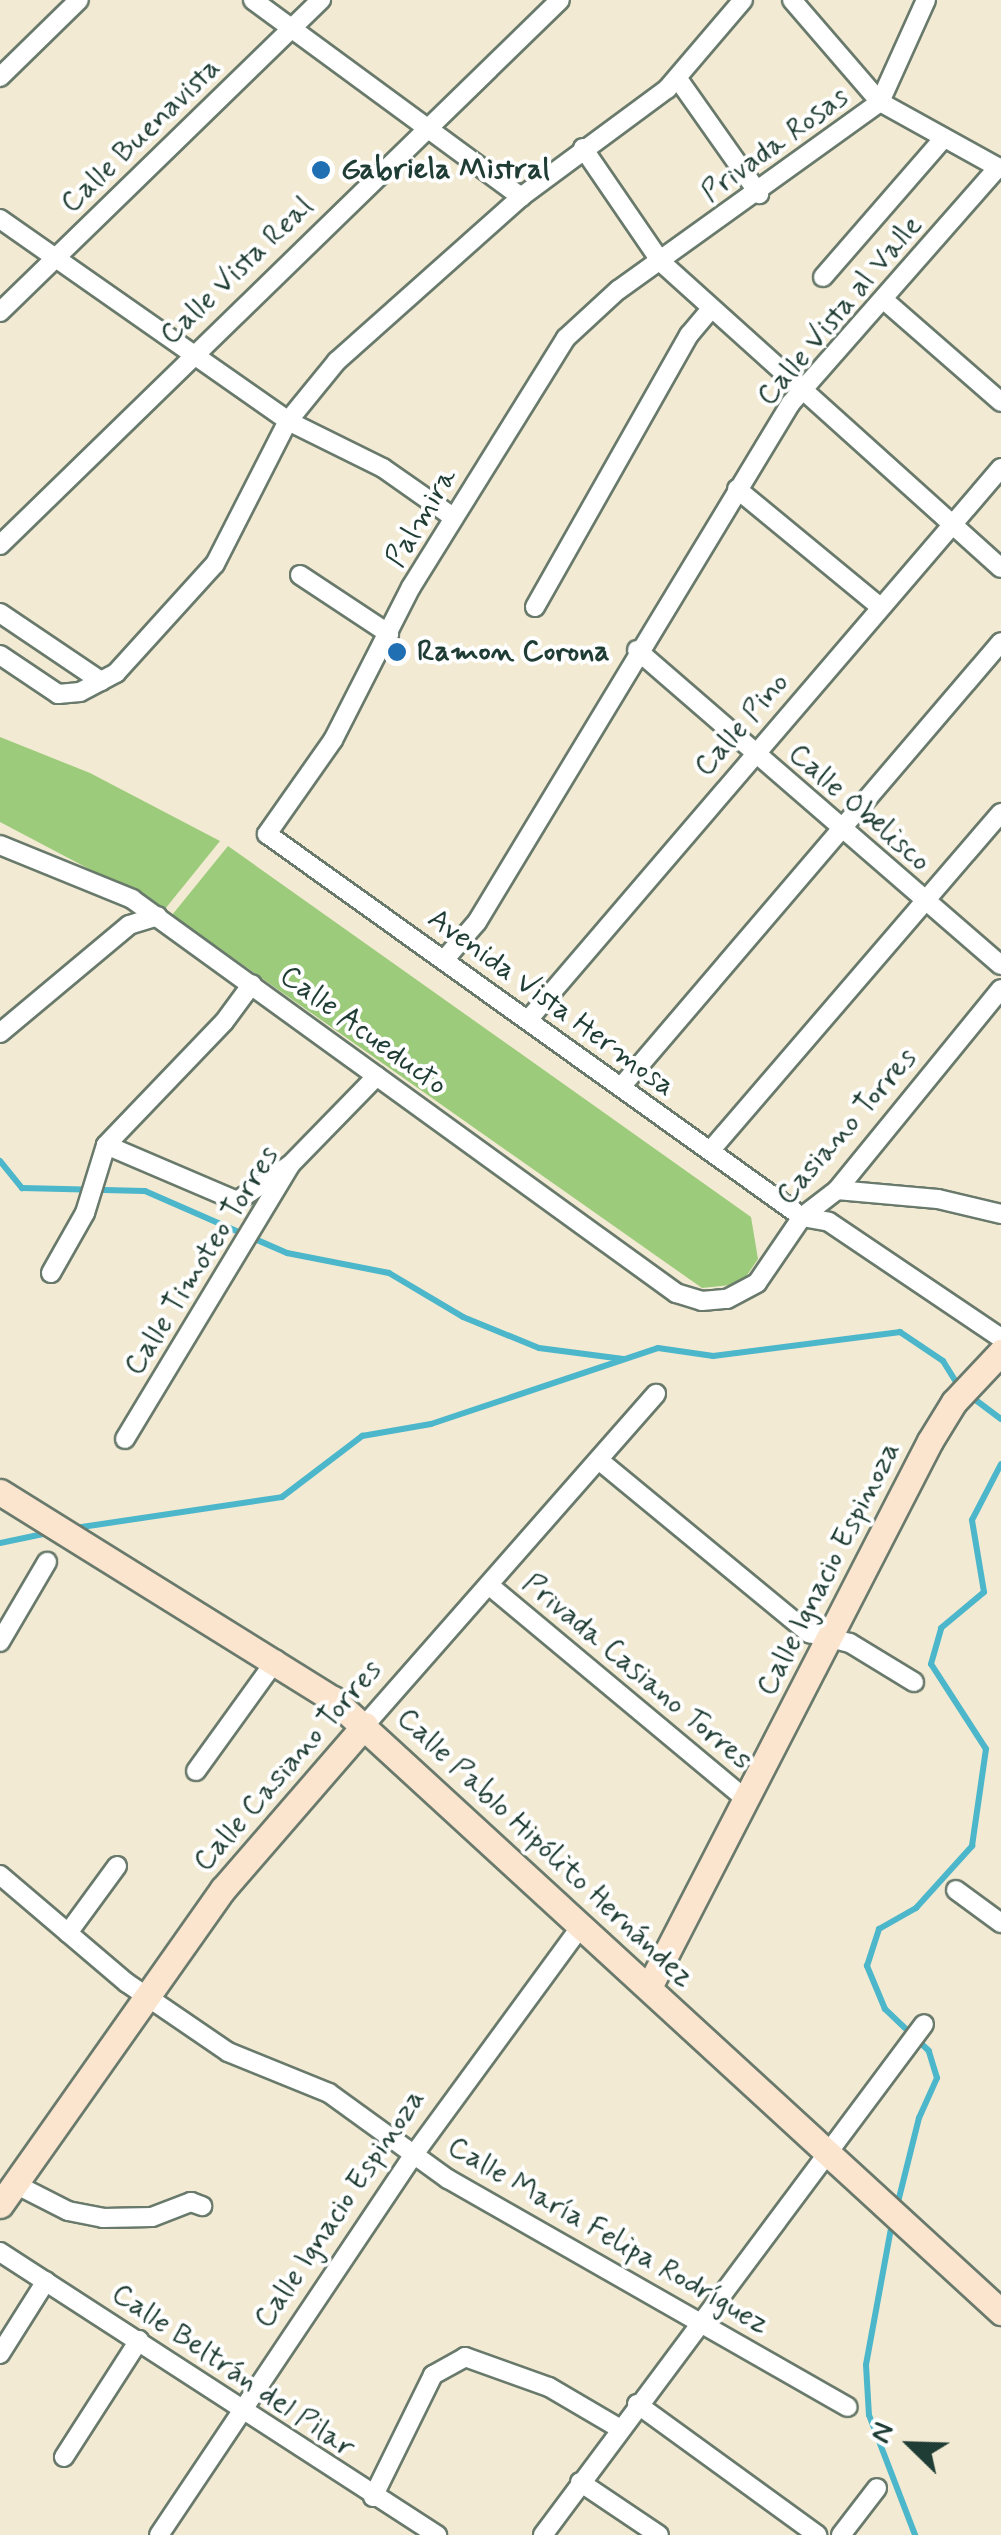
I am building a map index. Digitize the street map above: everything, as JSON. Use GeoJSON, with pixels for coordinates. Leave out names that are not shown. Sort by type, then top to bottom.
{"type":"FeatureCollection","features":[{"type":"Feature","properties":{"kind":"street"},"geometry":{"type":"LineString","coordinates":[[0,76],[80,0]]}},
{"type":"Feature","properties":{"kind":"street"},"geometry":{"type":"LineString","coordinates":[[254,0],[521,197]]}},
{"type":"Feature","properties":{"kind":"street","name":"Calle Buenavista"},"geometry":{"type":"LineString","coordinates":[[0,312],[320,0]]}},
{"type":"Feature","properties":{"kind":"street","name":"Calle Vista Real"},"geometry":{"type":"LineString","coordinates":[[0,545],[191,353],[560,0]]}},
{"type":"Feature","properties":{"kind":"street"},"geometry":{"type":"LineString","coordinates":[[0,656],[58,694],[101,681],[124,666],[215,564],[288,421],[346,352],[521,197],[678,80],[743,0]]}},
{"type":"Feature","properties":{"kind":"street"},"geometry":{"type":"LineString","coordinates":[[792,0],[880,102],[942,140],[1000,168]]}},
{"type":"Feature","properties":{"kind":"street","name":"Privada Rosas"},"geometry":{"type":"LineString","coordinates":[[660,262],[760,194],[880,102],[926,0]]}},
{"type":"Feature","properties":{"kind":"street"},"geometry":{"type":"LineString","coordinates":[[678,80],[760,194]]}},
{"type":"Feature","properties":{"kind":"street"},"geometry":{"type":"LineString","coordinates":[[823,276],[942,140]]}},
{"type":"Feature","properties":{"kind":"street"},"geometry":{"type":"LineString","coordinates":[[583,148],[660,262],[799,392],[1001,568]]}},
{"type":"Feature","properties":{"kind":"street","name":"Calle Vista al Valle"},"geometry":{"type":"LineString","coordinates":[[444,960],[477,922],[637,650],[799,392],[1000,168]]}},
{"type":"Feature","properties":{"kind":"street"},"geometry":{"type":"LineString","coordinates":[[0,219],[288,421],[384,468],[453,517]]}},
{"type":"Feature","properties":{"kind":"street","name":"Palmira"},"geometry":{"type":"LineString","coordinates":[[267,834],[333,740],[453,517],[566,338],[660,262]]}},
{"type":"Feature","properties":{"kind":"street"},"geometry":{"type":"LineString","coordinates":[[884,300],[1001,402]]}},
{"type":"Feature","properties":{"kind":"street"},"geometry":{"type":"LineString","coordinates":[[535,607],[689,334],[710,310]]}},
{"type":"Feature","properties":{"kind":"street","name":"Calle Pino"},"geometry":{"type":"LineString","coordinates":[[528,1020],[1001,468]]}},
{"type":"Feature","properties":{"kind":"street"},"geometry":{"type":"LineString","coordinates":[[737,490],[880,607]]}},
{"type":"Feature","properties":{"kind":"street"},"geometry":{"type":"LineString","coordinates":[[300,575],[389,634]]}},
{"type":"Feature","properties":{"kind":"street"},"geometry":{"type":"LineString","coordinates":[[0,613],[101,681]]}},
{"type":"Feature","properties":{"kind":"street"},"geometry":{"type":"LineString","coordinates":[[621,1087],[1001,642]]}},
{"type":"Feature","properties":{"kind":"street","name":"Calle Obelisco"},"geometry":{"type":"LineString","coordinates":[[637,650],[1001,966]]}},
{"type":"Feature","properties":{"kind":"street"},"geometry":{"type":"LineString","coordinates":[[710,1151],[1001,813]]}},
{"type":"Feature","properties":{"kind":"street","name":"Avenida Vista Hermosa"},"geometry":{"type":"LineString","coordinates":[[267,834],[802,1217],[829,1222],[1001,1338]]}},
{"type":"Feature","properties":{"kind":"street","name":"Calle Acueducto"},"geometry":{"type":"LineString","coordinates":[[0,846],[132,899],[158,916],[676,1294]]}},
{"type":"Feature","properties":{"kind":"street"},"geometry":{"type":"LineString","coordinates":[[0,1034],[129,925],[158,916]]}},
{"type":"Feature","properties":{"kind":"street"},"geometry":{"type":"LineString","coordinates":[[52,1273],[90,1197],[106,1145],[252,984]]}},
{"type":"Feature","properties":{"kind":"street","name":"Casiano Torres"},"geometry":{"type":"LineString","coordinates":[[676,1294],[702,1301],[744,1294],[768,1271],[802,1217],[836,1190],[1001,989]]}},
{"type":"Feature","properties":{"kind":"street","name":"Calle Timoteo Torres"},"geometry":{"type":"LineString","coordinates":[[125,1439],[226,1277],[286,1171],[377,1076]]}},
{"type":"Feature","properties":{"kind":"street"},"geometry":{"type":"LineString","coordinates":[[106,1145],[237,1200],[286,1171]]}},
{"type":"Feature","properties":{"kind":"street"},"geometry":{"type":"LineString","coordinates":[[836,1190],[938,1199],[1001,1214]]}},
{"type":"Feature","properties":{"kind":"street","name":"Calle Ignacio Espinoza"},"geometry":{"type":"LineString","coordinates":[[648,1987],[964,1391],[1001,1352]]}},
{"type":"Feature","properties":{"kind":"street","name":"Calle Casiano Torres"},"geometry":{"type":"LineString","coordinates":[[8,2194],[228,1882],[656,1394]]}},
{"type":"Feature","properties":{"kind":"street"},"geometry":{"type":"LineString","coordinates":[[600,1461],[703,1552],[809,1633],[830,1639],[914,1682]]}},
{"type":"Feature","properties":{"kind":"street","name":"Calle Pablo Hipólito Hernández"},"geometry":{"type":"LineString","coordinates":[[6,1496],[276,1660],[365,1725],[1001,2312]]}},
{"type":"Feature","properties":{"kind":"street"},"geometry":{"type":"LineString","coordinates":[[0,1642],[48,1562]]}},
{"type":"Feature","properties":{"kind":"street","name":"Privada Casiano Torres"},"geometry":{"type":"LineString","coordinates":[[490,1586],[748,1801]]}},
{"type":"Feature","properties":{"kind":"street"},"geometry":{"type":"LineString","coordinates":[[196,1771],[276,1660]]}},
{"type":"Feature","properties":{"kind":"street"},"geometry":{"type":"LineString","coordinates":[[68,1933],[117,1866]]}},
{"type":"Feature","properties":{"kind":"street","name":"Calle María Felipa Rodríguez"},"geometry":{"type":"LineString","coordinates":[[0,1875],[146,1994],[237,2057],[330,2092],[448,2179],[703,2319],[848,2408]]}},
{"type":"Feature","properties":{"kind":"street"},"geometry":{"type":"LineString","coordinates":[[956,1890],[1001,1923]]}},
{"type":"Feature","properties":{"kind":"street","name":"Calle Ignacio Espinoza"},"geometry":{"type":"LineString","coordinates":[[158,2535],[414,2154],[582,1925]]}},
{"type":"Feature","properties":{"kind":"street"},"geometry":{"type":"LineString","coordinates":[[543,2535],[637,2404],[830,2157],[910,2049],[923,2025]]}},
{"type":"Feature","properties":{"kind":"street"},"geometry":{"type":"LineString","coordinates":[[8,2194],[103,2218],[152,2217],[190,2202],[202,2206]]}},
{"type":"Feature","properties":{"kind":"street","name":"Calle Beltrán del Pilar"},"geometry":{"type":"LineString","coordinates":[[0,2252],[437,2535]]}},
{"type":"Feature","properties":{"kind":"street"},"geometry":{"type":"LineString","coordinates":[[0,2354],[46,2281]]}},
{"type":"Feature","properties":{"kind":"street"},"geometry":{"type":"LineString","coordinates":[[64,2457],[140,2340]]}},
{"type":"Feature","properties":{"kind":"street"},"geometry":{"type":"LineString","coordinates":[[373,2497],[431,2378],[466,2357],[549,2388],[619,2428]]}},
{"type":"Feature","properties":{"kind":"street"},"geometry":{"type":"LineString","coordinates":[[637,2404],[817,2535]]}},
{"type":"Feature","properties":{"kind":"street"},"geometry":{"type":"LineString","coordinates":[[580,2482],[659,2535]]}},
{"type":"Feature","properties":{"kind":"street"},"geometry":{"type":"LineString","coordinates":[[840,2535],[877,2488]]}},
{"type":"Feature","properties":{"kind":"green space"},"geometry":{"type":"Polygon","coordinates":[[[0,737],[90,773],[220,841],[165,909],[0,822],[0,737]]]}},
{"type":"Feature","properties":{"kind":"green space"},"geometry":{"type":"Polygon","coordinates":[[[228,846],[751,1217],[758,1259],[741,1284],[702,1288],[172,915],[228,846]]]}},
{"type":"Feature","properties":{"kind":"waterway"},"geometry":{"type":"LineString","coordinates":[[0,1161],[22,1188],[145,1191],[287,1253],[389,1273],[463,1317],[539,1348],[623,1359]]}},
{"type":"Feature","properties":{"kind":"waterway"},"geometry":{"type":"LineString","coordinates":[[75,1528],[282,1497],[362,1436],[431,1424],[658,1348],[713,1356],[900,1332],[943,1361],[959,1387]]}},
{"type":"Feature","properties":{"kind":"waterway"},"geometry":{"type":"LineString","coordinates":[[969,1395],[1001,1419]]}},
{"type":"Feature","properties":{"kind":"waterway"},"geometry":{"type":"LineString","coordinates":[[897,2206],[919,2118],[937,2078],[929,2051],[885,2009],[867,1966],[879,1929],[916,1908],[972,1846],[986,1749],[931,1664],[941,1628],[984,1592],[972,1520],[1001,1464]]}},
{"type":"Feature","properties":{"kind":"waterway"},"geometry":{"type":"LineString","coordinates":[[0,1543],[48,1533]]}},
{"type":"Feature","properties":{"kind":"waterway"},"geometry":{"type":"LineString","coordinates":[[892,2223],[866,2365],[869,2415],[915,2535]]}},
{"type":"Feature","properties":{"kind":"place","name":"Gabriela Mistral"},"geometry":{"type":"Point","coordinates":[321,170]}},
{"type":"Feature","properties":{"kind":"place","name":"Ramon Corona"},"geometry":{"type":"Point","coordinates":[397,652]}}]}
